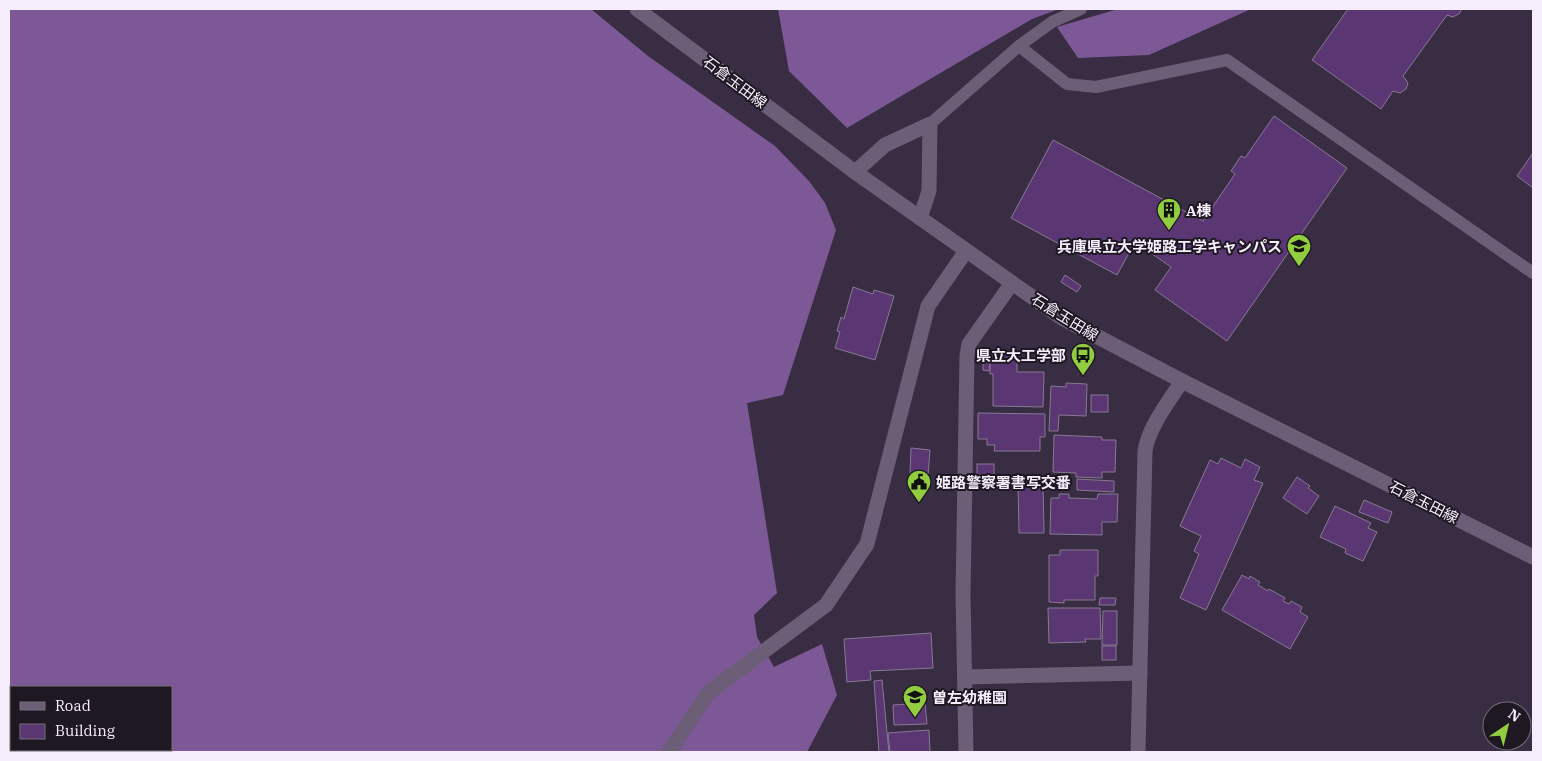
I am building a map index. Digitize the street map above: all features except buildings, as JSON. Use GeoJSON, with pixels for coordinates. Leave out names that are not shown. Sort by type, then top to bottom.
{"type":"FeatureCollection","features":[{"type":"Feature","properties":{"kind":"street","name":"石倉玉田線"},"geometry":{"type":"LineString","coordinates":[[637,9],[855,172],[1062,318],[1182,381],[1533,557]]}},
{"type":"Feature","properties":{"kind":"street"},"geometry":{"type":"LineString","coordinates":[[855,172],[885,145],[930,124],[929,191],[920,218]]}},
{"type":"Feature","properties":{"kind":"street"},"geometry":{"type":"LineString","coordinates":[[668,752],[708,693],[826,605],[867,544],[928,306],[966,251]]}},
{"type":"Feature","properties":{"kind":"street"},"geometry":{"type":"LineString","coordinates":[[966,752],[963,594],[967,356],[969,344],[1012,283]]}},
{"type":"Feature","properties":{"kind":"street"},"geometry":{"type":"LineString","coordinates":[[1138,752],[1146,443],[1182,381]]}},
{"type":"Feature","properties":{"kind":"street"},"geometry":{"type":"LineString","coordinates":[[965,678],[1140,673]]}},
{"type":"Feature","properties":{"kind":"lane"},"geometry":{"type":"LineString","coordinates":[[930,124],[1019,46],[1052,22],[1081,9]]}},
{"type":"Feature","properties":{"kind":"lane"},"geometry":{"type":"LineString","coordinates":[[1019,46],[1067,84],[1096,87],[1227,60],[1533,273]]}},
{"type":"Feature","properties":{"kind":"shaded area"},"geometry":{"type":"Polygon","coordinates":[[[9,9],[591,9],[648,56],[775,146],[809,181],[825,203],[836,230],[783,395],[747,403],[777,593],[754,615],[757,637],[774,667],[822,644],[837,695],[807,752],[9,752],[9,9]]]}},
{"type":"Feature","properties":{"kind":"shaded area"},"geometry":{"type":"Polygon","coordinates":[[[778,9],[1059,9],[1032,19],[847,128],[789,71],[778,9]]]}},
{"type":"Feature","properties":{"kind":"shaded area"},"geometry":{"type":"Polygon","coordinates":[[[1118,9],[1251,9],[1149,55],[1078,58],[1057,27],[1118,9]]]}},
{"type":"Feature","properties":{"kind":"place","name":"A棟"},"geometry":{"type":"Point","coordinates":[1169,231]}},
{"type":"Feature","properties":{"kind":"place","name":"兵庫県立大学姫路工学キャンパス"},"geometry":{"type":"Point","coordinates":[1299,267]}},
{"type":"Feature","properties":{"kind":"place","name":"県立大工学部"},"geometry":{"type":"Point","coordinates":[1083,376]}},
{"type":"Feature","properties":{"kind":"place","name":"姫路警察署書写交番"},"geometry":{"type":"Point","coordinates":[919,503]}},
{"type":"Feature","properties":{"kind":"place","name":"曽左幼稚園"},"geometry":{"type":"Point","coordinates":[915,718]}}]}
